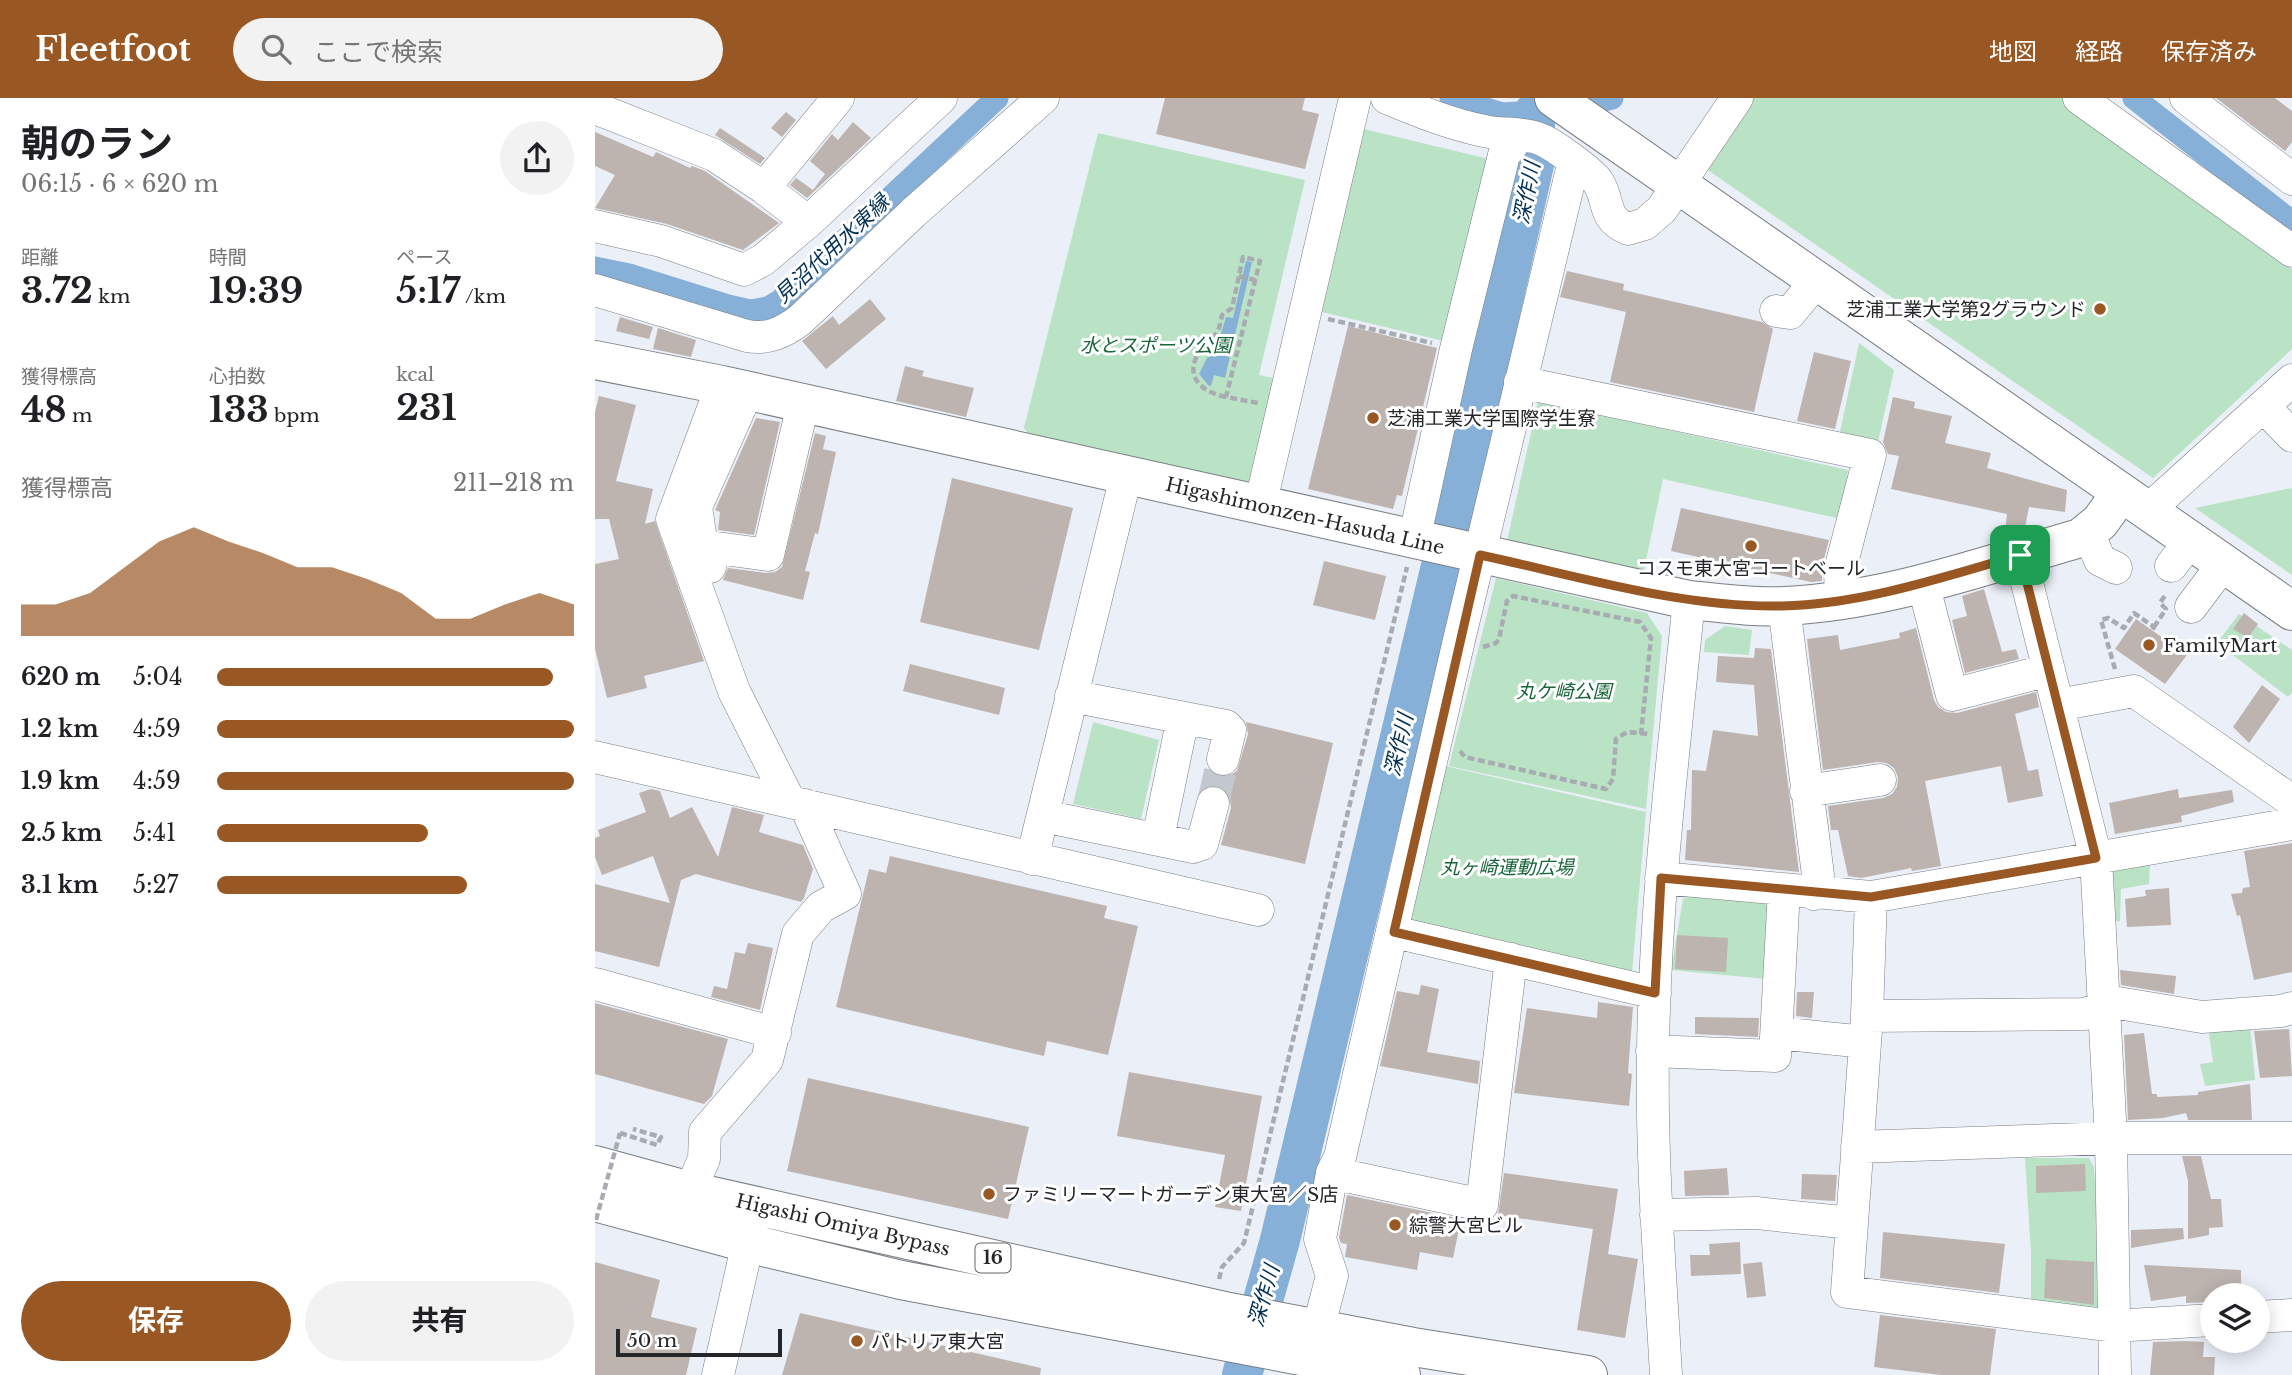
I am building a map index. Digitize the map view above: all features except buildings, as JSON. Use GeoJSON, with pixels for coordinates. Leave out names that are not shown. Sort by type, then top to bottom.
{"type":"FeatureCollection","features":[{"type":"Feature","properties":{"kind":"main road"},"geometry":{"type":"LineString","coordinates":[[1554,98],[2134,503],[2181,553],[2224,563],[2292,611]]}},
{"type":"Feature","properties":{"kind":"main road","name":"Higashimonzen-Hasuda Line"},"geometry":{"type":"LineString","coordinates":[[595,360],[734,388],[1689,600],[1738,605],[1784,606],[1841,601],[1923,583],[2080,538],[2100,522],[2134,503]]}},
{"type":"Feature","properties":{"kind":"main road","name":"Higashi Omiya Bypass"},"geometry":{"type":"LineString","coordinates":[[595,1166],[1221,1320],[1304,1337],[1588,1375]]}},
{"type":"Feature","properties":{"kind":"main road","name":"Higashi Omiya Bypass"},"geometry":{"type":"LineString","coordinates":[[595,1202],[747,1243],[901,1280],[1221,1320]]}},
{"type":"Feature","properties":{"kind":"main road","name":"Higashi Omiya Bypass"},"geometry":{"type":"LineString","coordinates":[[1304,1337],[1401,1375]]}},
{"type":"Feature","properties":{"kind":"street"},"geometry":{"type":"LineString","coordinates":[[764,188],[838,98]]}},
{"type":"Feature","properties":{"kind":"street"},"geometry":{"type":"LineString","coordinates":[[595,226],[661,241],[744,270],[762,260],[808,222],[941,98]]}},
{"type":"Feature","properties":{"kind":"street"},"geometry":{"type":"LineString","coordinates":[[595,290],[747,336],[761,338],[780,332],[800,320],[913,213],[1043,98]]}},
{"type":"Feature","properties":{"kind":"street"},"geometry":{"type":"LineString","coordinates":[[1260,506],[1355,98]]}},
{"type":"Feature","properties":{"kind":"street"},"geometry":{"type":"LineString","coordinates":[[1387,98],[1427,115],[1485,132],[1542,139],[1597,181],[1608,214],[1617,224],[1628,229],[1645,224],[1663,209],[1737,98]]}},
{"type":"Feature","properties":{"kind":"street"},"geometry":{"type":"LineString","coordinates":[[2079,98],[2292,251]]}},
{"type":"Feature","properties":{"kind":"street"},"geometry":{"type":"LineString","coordinates":[[2186,98],[2292,179]]}},
{"type":"Feature","properties":{"kind":"street"},"geometry":{"type":"LineString","coordinates":[[595,108],[690,143],[714,155],[764,188],[808,222]]}},
{"type":"Feature","properties":{"kind":"street"},"geometry":{"type":"LineString","coordinates":[[1419,541],[1456,349],[1504,155],[1519,136]]}},
{"type":"Feature","properties":{"kind":"street"},"geometry":{"type":"LineString","coordinates":[[1304,1337],[1332,1276],[1320,1239],[1332,1173],[1340,1157],[1394,932],[1475,554],[1520,382],[1567,157]]}},
{"type":"Feature","properties":{"kind":"street"},"geometry":{"type":"LineString","coordinates":[[1776,311],[1790,313],[1817,280]]}},
{"type":"Feature","properties":{"kind":"street"},"geometry":{"type":"LineString","coordinates":[[2134,503],[2264,407],[2292,380]]}},
{"type":"Feature","properties":{"kind":"street"},"geometry":{"type":"LineString","coordinates":[[1520,382],[1870,455],[1840,570],[1841,601]]}},
{"type":"Feature","properties":{"kind":"street"},"geometry":{"type":"LineString","coordinates":[[715,580],[702,546],[696,507],[734,388]]}},
{"type":"Feature","properties":{"kind":"street"},"geometry":{"type":"LineString","coordinates":[[690,1191],[704,1160],[705,1132],[767,1060],[798,934],[821,907],[845,894],[798,803],[734,691],[672,519],[734,388]]}},
{"type":"Feature","properties":{"kind":"street"},"geometry":{"type":"LineString","coordinates":[[702,546],[768,555],[803,404]]}},
{"type":"Feature","properties":{"kind":"street"},"geometry":{"type":"LineString","coordinates":[[2264,407],[2292,436]]}},
{"type":"Feature","properties":{"kind":"street"},"geometry":{"type":"LineString","coordinates":[[1032,859],[1126,476]]}},
{"type":"Feature","properties":{"kind":"street"},"geometry":{"type":"LineString","coordinates":[[2088,533],[2101,560],[2116,568]]}},
{"type":"Feature","properties":{"kind":"street"},"geometry":{"type":"LineString","coordinates":[[2020,555],[2096,858],[2111,1138],[2115,1375]]}},
{"type":"Feature","properties":{"kind":"street"},"geometry":{"type":"LineString","coordinates":[[2191,607],[2224,563]]}},
{"type":"Feature","properties":{"kind":"street"},"geometry":{"type":"LineString","coordinates":[[1923,583],[1952,695],[2049,670]]}},
{"type":"Feature","properties":{"kind":"street"},"geometry":{"type":"LineString","coordinates":[[1666,1375],[1656,1215],[1653,1051],[1661,878],[1689,600]]}},
{"type":"Feature","properties":{"kind":"street"},"geometry":{"type":"LineString","coordinates":[[1653,1051],[1775,1056],[1799,892],[1818,874],[1784,606]]}},
{"type":"Feature","properties":{"kind":"street"},"geometry":{"type":"LineString","coordinates":[[2058,705],[2134,691],[2292,801]]}},
{"type":"Feature","properties":{"kind":"street"},"geometry":{"type":"LineString","coordinates":[[1072,696],[1229,727],[1223,759]]}},
{"type":"Feature","properties":{"kind":"street"},"geometry":{"type":"LineString","coordinates":[[1158,838],[1183,718]]}},
{"type":"Feature","properties":{"kind":"street"},"geometry":{"type":"LineString","coordinates":[[595,757],[1258,910]]}},
{"type":"Feature","properties":{"kind":"street"},"geometry":{"type":"LineString","coordinates":[[1806,791],[1880,780]]}},
{"type":"Feature","properties":{"kind":"street"},"geometry":{"type":"LineString","coordinates":[[1043,816],[1193,847],[1202,844],[1213,803]]}},
{"type":"Feature","properties":{"kind":"street"},"geometry":{"type":"LineString","coordinates":[[1661,878],[1871,897],[2292,824]]}},
{"type":"Feature","properties":{"kind":"street"},"geometry":{"type":"LineString","coordinates":[[1871,897],[1866,1029],[1847,1292],[2114,1326],[2200,1321]]}},
{"type":"Feature","properties":{"kind":"street"},"geometry":{"type":"LineString","coordinates":[[1394,932],[1655,993]]}},
{"type":"Feature","properties":{"kind":"street"},"geometry":{"type":"LineString","coordinates":[[1332,1173],[1482,1205],[1511,959]]}},
{"type":"Feature","properties":{"kind":"street"},"geometry":{"type":"LineString","coordinates":[[595,984],[775,1032]]}},
{"type":"Feature","properties":{"kind":"street"},"geometry":{"type":"LineString","coordinates":[[1777,1033],[2085,1014],[2118,1003],[2202,1017],[2281,1011],[2292,1007]]}},
{"type":"Feature","properties":{"kind":"street"},"geometry":{"type":"LineString","coordinates":[[1857,1147],[2111,1138],[2292,1138]]}},
{"type":"Feature","properties":{"kind":"street"},"geometry":{"type":"LineString","coordinates":[[718,1375],[757,1205]]}},
{"type":"Feature","properties":{"kind":"street"},"geometry":{"type":"LineString","coordinates":[[1656,1215],[1756,1213],[1851,1223]]}},
{"type":"Feature","properties":{"kind":"street"},"geometry":{"type":"LineString","coordinates":[[2270,1316],[2292,1315]]}},
{"type":"Feature","properties":{"kind":"path"},"geometry":{"type":"LineString","coordinates":[[1226,397],[1260,261],[1243,257],[1232,308],[1225,311],[1218,332],[1199,352],[1194,366],[1196,381],[1211,393],[1226,397],[1259,404]]}},
{"type":"Feature","properties":{"kind":"path"},"geometry":{"type":"LineString","coordinates":[[1239,276],[1255,280]]}},
{"type":"Feature","properties":{"kind":"path"},"geometry":{"type":"LineString","coordinates":[[1303,314],[1456,349]]}},
{"type":"Feature","properties":{"kind":"path"},"geometry":{"type":"LineString","coordinates":[[1179,338],[1199,352]]}},
{"type":"Feature","properties":{"kind":"path"},"geometry":{"type":"LineString","coordinates":[[1221,1320],[1222,1267],[1244,1242],[1419,541]]}},
{"type":"Feature","properties":{"kind":"path"},"geometry":{"type":"LineString","coordinates":[[1481,658],[1484,646],[1490,646],[1499,639],[1507,601],[1513,596],[1640,622],[1651,638],[1641,734]]}},
{"type":"Feature","properties":{"kind":"path"},"geometry":{"type":"LineString","coordinates":[[2122,694],[2101,620],[2108,618],[2124,628],[2134,613],[2154,627],[2152,630]]}},
{"type":"Feature","properties":{"kind":"path"},"geometry":{"type":"LineString","coordinates":[[1459,745],[1465,757],[1606,789],[1613,779],[1616,738],[1627,732],[1661,736]]}},
{"type":"Feature","properties":{"kind":"path"},"geometry":{"type":"LineString","coordinates":[[596,1220],[620,1133],[657,1145],[661,1137],[632,1129]]}},
{"type":"Feature","properties":{"kind":"green space","name":"芝浦工業大学第2グラウンド"},"geometry":{"type":"Polygon","coordinates":[[[1750,98],[2066,98],[2292,269],[2292,349],[2153,478],[1702,166],[1750,98]]]}},
{"type":"Feature","properties":{"kind":"green space"},"geometry":{"type":"Polygon","coordinates":[[[1364,129],[1493,160],[1452,343],[1322,312],[1364,129]]]}},
{"type":"Feature","properties":{"kind":"green space","name":"水とスポーツ公園"},"geometry":{"type":"Polygon","coordinates":[[[1098,133],[1305,180],[1259,375],[1278,379],[1248,484],[1031,437],[1024,428],[1098,133]]]}},
{"type":"Feature","properties":{"kind":"green space"},"geometry":{"type":"Polygon","coordinates":[[[1859,343],[1894,370],[1876,451],[1838,441],[1859,343]]]}},
{"type":"Feature","properties":{"kind":"green space"},"geometry":{"type":"Polygon","coordinates":[[[1538,401],[1848,470],[1841,519],[1663,479],[1644,570],[1507,541],[1538,401]]]}},
{"type":"Feature","properties":{"kind":"green space"},"geometry":{"type":"Polygon","coordinates":[[[2292,488],[2292,575],[2195,508],[2292,488]]]}},
{"type":"Feature","properties":{"kind":"green space","name":"丸ケ崎公園"},"geometry":{"type":"Polygon","coordinates":[[[1496,578],[1647,613],[1662,636],[1646,809],[1449,766],[1496,578]]]}},
{"type":"Feature","properties":{"kind":"green space"},"geometry":{"type":"Polygon","coordinates":[[[2239,614],[2292,650],[2292,693],[2288,697],[2217,643],[2239,614]]]}},
{"type":"Feature","properties":{"kind":"green space"},"geometry":{"type":"Polygon","coordinates":[[[1725,626],[1752,630],[1749,655],[1704,652],[1705,640],[1725,626]]]}},
{"type":"Feature","properties":{"kind":"green space"},"geometry":{"type":"Polygon","coordinates":[[[1093,722],[1159,740],[1141,819],[1073,804],[1093,722]]]}},
{"type":"Feature","properties":{"kind":"green space","name":"丸ヶ崎運動広場"},"geometry":{"type":"Polygon","coordinates":[[[1441,765],[1646,812],[1632,973],[1407,931],[1441,765]]]}},
{"type":"Feature","properties":{"kind":"green space"},"geometry":{"type":"Polygon","coordinates":[[[2150,861],[2149,884],[2121,889],[2120,921],[2112,922],[2108,874],[2121,864],[2150,861]]]}},
{"type":"Feature","properties":{"kind":"green space"},"geometry":{"type":"Polygon","coordinates":[[[1695,892],[1767,901],[1770,908],[1767,979],[1671,970],[1683,899],[1695,892]]]}},
{"type":"Feature","properties":{"kind":"green space"},"geometry":{"type":"Polygon","coordinates":[[[2250,1024],[2255,1080],[2205,1086],[2200,1064],[2213,1062],[2208,1027],[2250,1024]]]}},
{"type":"Feature","properties":{"kind":"green space"},"geometry":{"type":"Polygon","coordinates":[[[2025,1158],[2089,1158],[2094,1167],[2103,1317],[2031,1310],[2031,1253],[2025,1158]]]}},
{"type":"Feature","properties":{"kind":"water"},"geometry":{"type":"Polygon","coordinates":[[[1246,261],[1252,262],[1225,378],[1214,375],[1211,386],[1199,374],[1209,354],[1222,342],[1220,337],[1226,317],[1233,318],[1246,261]]]}},
{"type":"Feature","properties":{"kind":"waterway","name":"見沼代用水東縁"},"geometry":{"type":"LineString","coordinates":[[595,268],[629,275],[728,306],[750,311],[768,308],[780,301],[997,98]]}},
{"type":"Feature","properties":{"kind":"waterway","name":"見沼代用水東縁"},"geometry":{"type":"LineString","coordinates":[[1451,98],[1502,114],[1563,110],[1612,98]]}},
{"type":"Feature","properties":{"kind":"waterway","name":"見沼代用水東縁"},"geometry":{"type":"LineString","coordinates":[[2134,98],[2292,222]]}},
{"type":"Feature","properties":{"kind":"waterway","name":"深作川"},"geometry":{"type":"LineString","coordinates":[[1242,1375],[1280,1240],[1473,432],[1535,160],[1535,111]]}},
{"type":"Feature","properties":{"kind":"tunnel"},"geometry":{"type":"LineString","coordinates":[[1213,803],[1223,759]]}},
{"type":"Feature","properties":{"kind":"place","name":"芝浦工業大学第2グラウンド"},"geometry":{"type":"Point","coordinates":[2100,309]}},
{"type":"Feature","properties":{"kind":"place","name":"芝浦工業大学国際学生寮"},"geometry":{"type":"Point","coordinates":[1373,418]}},
{"type":"Feature","properties":{"kind":"place","name":"コスモ東大宮コートベール"},"geometry":{"type":"Point","coordinates":[1751,546]}},
{"type":"Feature","properties":{"kind":"place","name":"FamilyMart"},"geometry":{"type":"Point","coordinates":[2149,645]}},
{"type":"Feature","properties":{"kind":"place","name":"ファミリーマートガーデン東大宮／S店"},"geometry":{"type":"Point","coordinates":[989,1194]}},
{"type":"Feature","properties":{"kind":"place","name":"綜警大宮ビル"},"geometry":{"type":"Point","coordinates":[1395,1225]}},
{"type":"Feature","properties":{"kind":"place","name":"パトリア東大宮"},"geometry":{"type":"Point","coordinates":[857,1341]}},
{"type":"Feature","properties":{"kind":"route"},"geometry":{"type":"LineString","coordinates":[[1480,555],[1689,600],[1784,606],[1841,601],[1882,593],[2020,555],[2096,858],[1871,897],[1814,894],[1661,878],[1655,993],[1394,932],[1480,555]]}}]}
